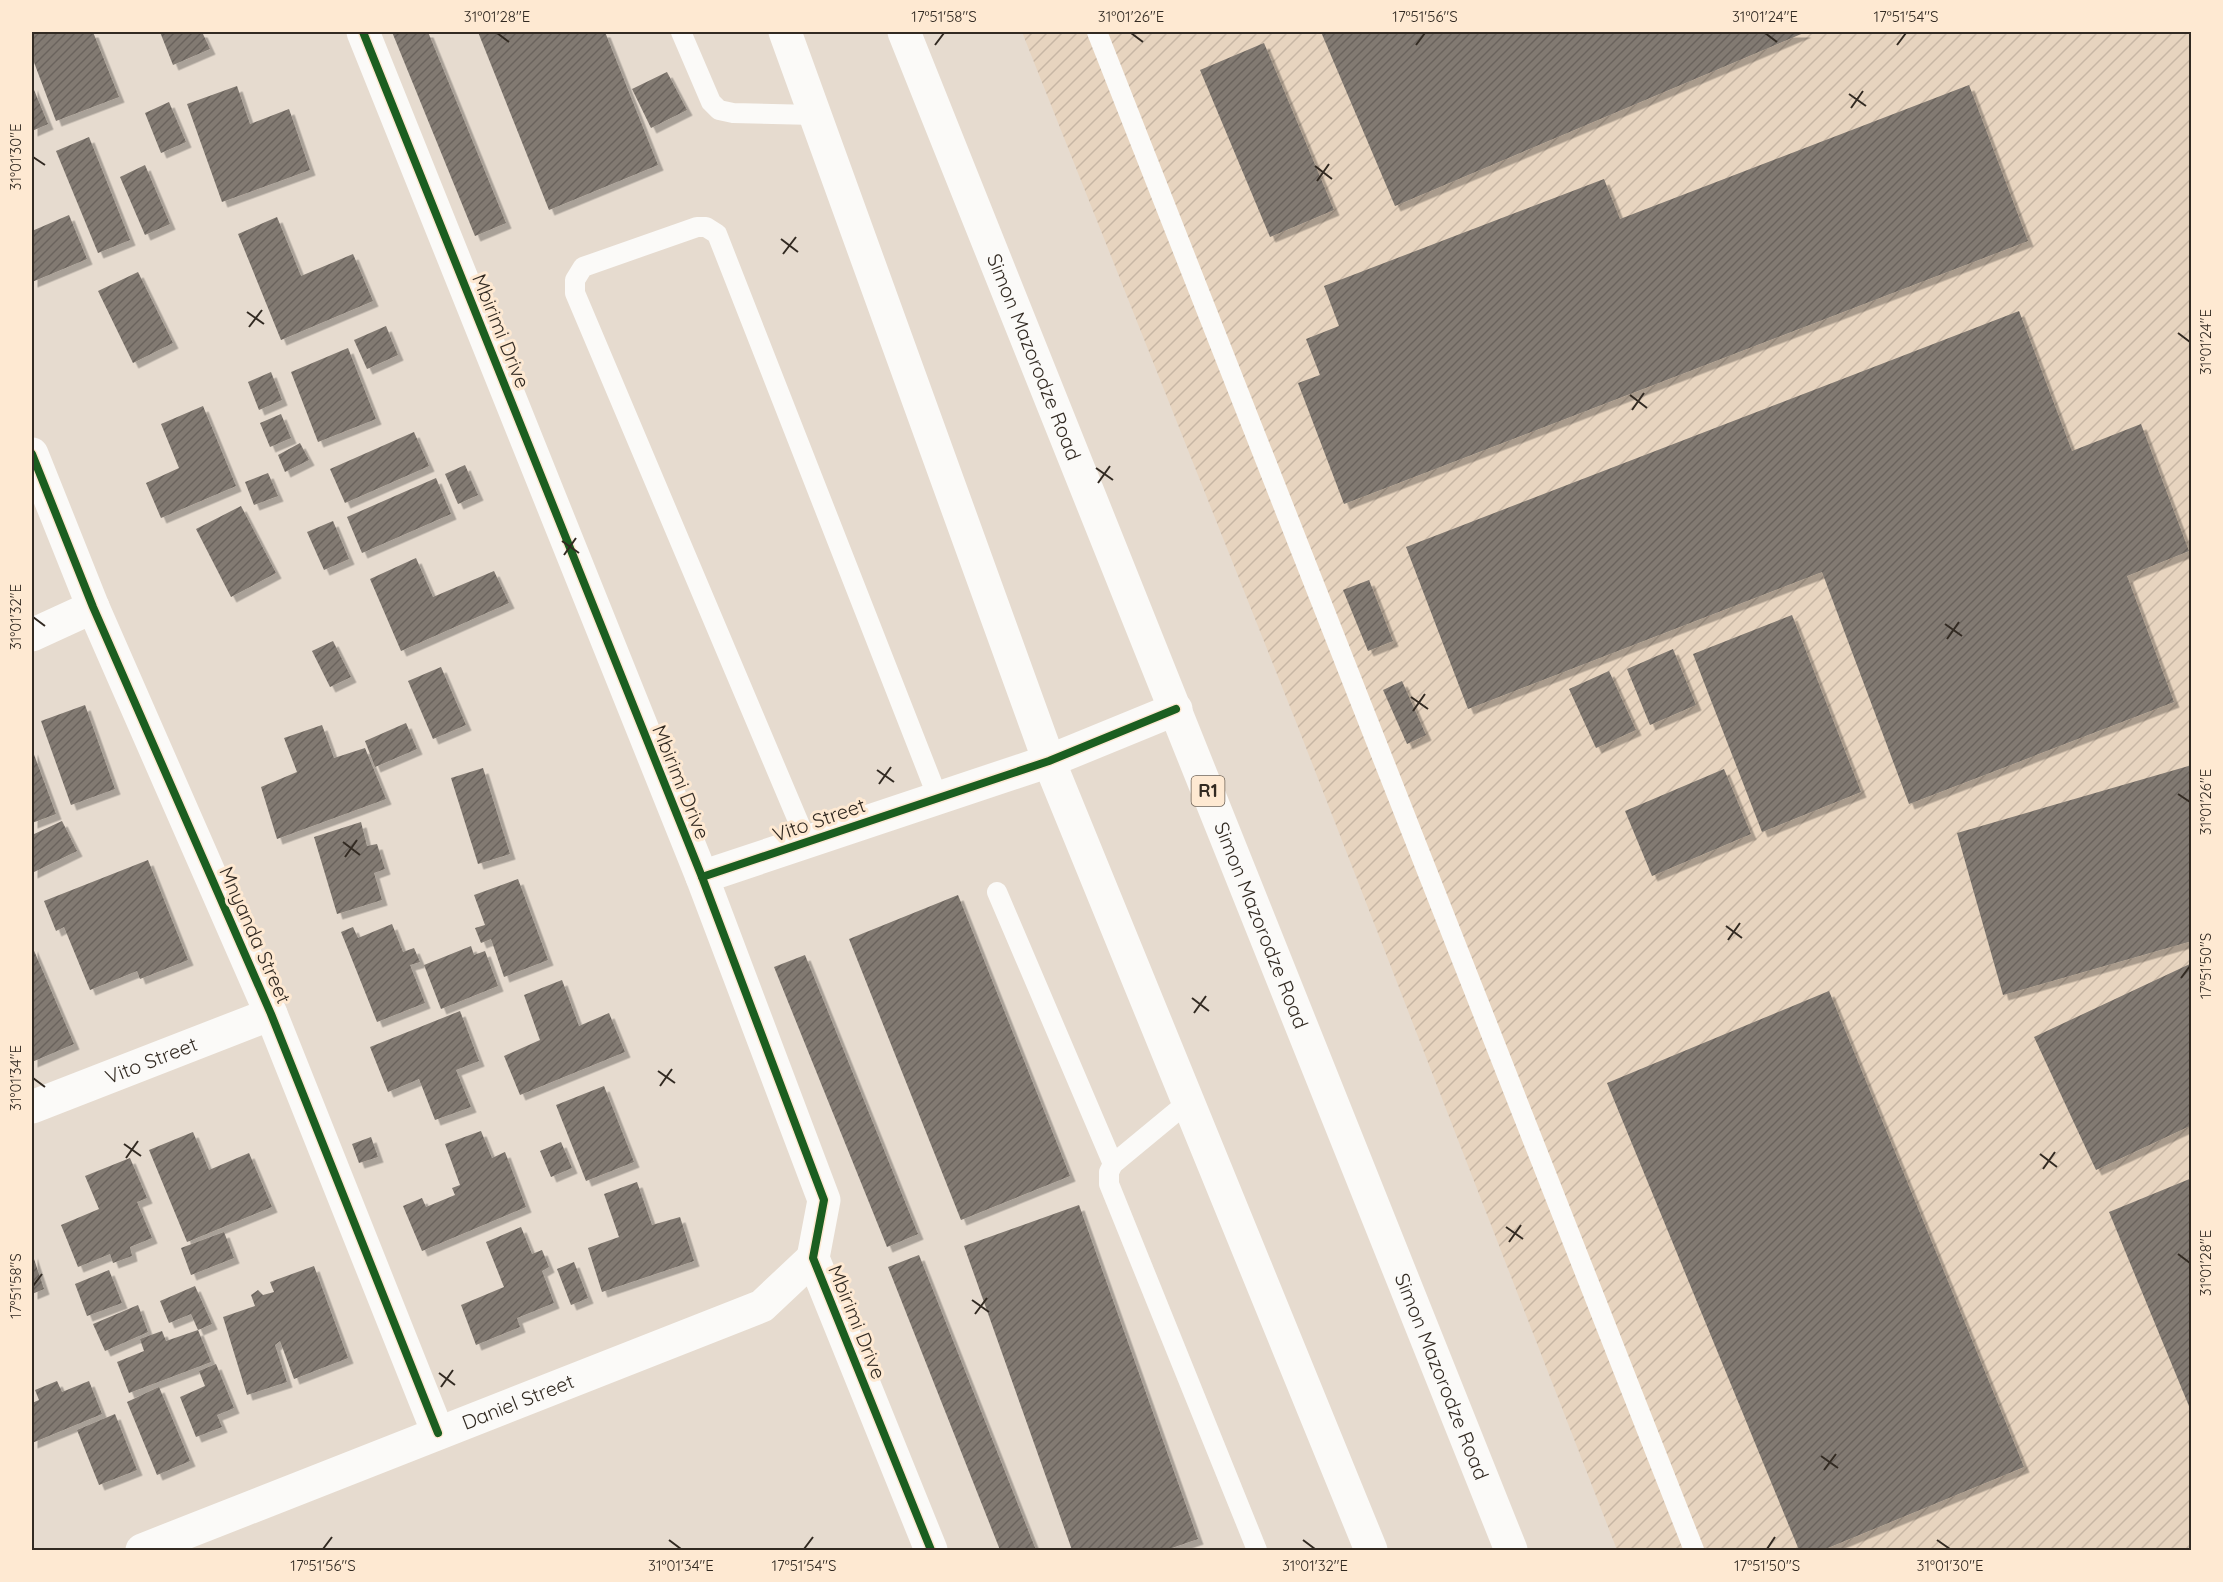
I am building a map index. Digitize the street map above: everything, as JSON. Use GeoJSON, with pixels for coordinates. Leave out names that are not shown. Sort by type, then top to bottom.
{"type":"FeatureCollection","features":[{"type":"Feature","properties":{"kind":"main road","name":"Mbirimi Drive"},"geometry":{"type":"LineString","coordinates":[[363,32],[702,877],[824,1200],[813,1258],[931,1551]]}},
{"type":"Feature","properties":{"kind":"main road"},"geometry":{"type":"LineString","coordinates":[[785,32],[1049,761],[1371,1551]]}},
{"type":"Feature","properties":{"kind":"main road","name":"Simon Mazorodze Road"},"geometry":{"type":"LineString","coordinates":[[904,32],[1511,1551]]}},
{"type":"Feature","properties":{"kind":"main road","name":"Mnyanda Street"},"geometry":{"type":"LineString","coordinates":[[32,454],[93,607],[271,1014],[438,1433]]}},
{"type":"Feature","properties":{"kind":"main road"},"geometry":{"type":"LineString","coordinates":[[32,635],[93,607]]}},
{"type":"Feature","properties":{"kind":"main road","name":"Vito Street"},"geometry":{"type":"LineString","coordinates":[[702,877],[1049,761],[1176,709]]}},
{"type":"Feature","properties":{"kind":"main road","name":"Vito Street"},"geometry":{"type":"LineString","coordinates":[[32,1107],[271,1014]]}},
{"type":"Feature","properties":{"kind":"main road","name":"Daniel Street"},"geometry":{"type":"LineString","coordinates":[[142,1551],[762,1306],[813,1258]]}},
{"type":"Feature","properties":{"kind":"lane"},"geometry":{"type":"LineString","coordinates":[[681,32],[711,102],[719,110],[733,113],[815,115]]}},
{"type":"Feature","properties":{"kind":"lane"},"geometry":{"type":"LineString","coordinates":[[1097,32],[1694,1551]]}},
{"type":"Feature","properties":{"kind":"lane"},"geometry":{"type":"LineString","coordinates":[[807,842],[575,292],[575,280],[583,267],[697,226],[706,227],[717,234],[938,798]]}},
{"type":"Feature","properties":{"kind":"lane"},"geometry":{"type":"LineString","coordinates":[[997,892],[1113,1164]]}},
{"type":"Feature","properties":{"kind":"lane"},"geometry":{"type":"LineString","coordinates":[[1188,1101],[1113,1164],[1109,1172],[1109,1184],[1257,1551]]}},
{"type":"Feature","properties":{"kind":"shaded area"},"geometry":{"type":"Polygon","coordinates":[[[1022,32],[2191,32],[2191,1550],[1617,1550],[1298,727],[1022,32]]]}},
{"type":"Feature","properties":{"kind":"building"},"geometry":{"type":"Polygon","coordinates":[[[32,32],[75,32],[76,34],[93,32],[119,97],[56,121],[32,57],[32,32]]]}},
{"type":"Feature","properties":{"kind":"building"},"geometry":{"type":"Polygon","coordinates":[[[160,32],[202,32],[210,49],[173,65],[160,32]]]}},
{"type":"Feature","properties":{"kind":"building"},"geometry":{"type":"Polygon","coordinates":[[[392,32],[428,32],[506,223],[475,236],[392,32]]]}},
{"type":"Feature","properties":{"kind":"building"},"geometry":{"type":"Polygon","coordinates":[[[478,32],[605,32],[658,165],[549,210],[478,32]]]}},
{"type":"Feature","properties":{"kind":"building"},"geometry":{"type":"Polygon","coordinates":[[[1321,32],[1806,32],[1395,206],[1321,32]]]}},
{"type":"Feature","properties":{"kind":"building"},"geometry":{"type":"Polygon","coordinates":[[[1264,43],[1334,210],[1270,237],[1200,70],[1264,43]]]}},
{"type":"Feature","properties":{"kind":"building"},"geometry":{"type":"Polygon","coordinates":[[[667,72],[687,110],[651,128],[632,89],[667,72]]]}},
{"type":"Feature","properties":{"kind":"building"},"geometry":{"type":"Polygon","coordinates":[[[32,85],[48,124],[32,131],[32,85]]]}},
{"type":"Feature","properties":{"kind":"building"},"geometry":{"type":"Polygon","coordinates":[[[1969,85],[2028,241],[1344,504],[1298,383],[1320,375],[1306,339],[1339,326],[1324,286],[1604,179],[1620,219],[1969,85]]]}},
{"type":"Feature","properties":{"kind":"building"},"geometry":{"type":"Polygon","coordinates":[[[237,86],[250,124],[289,109],[310,170],[222,202],[187,104],[237,86]]]}},
{"type":"Feature","properties":{"kind":"building"},"geometry":{"type":"Polygon","coordinates":[[[169,102],[186,142],[161,153],[145,113],[169,102]]]}},
{"type":"Feature","properties":{"kind":"building"},"geometry":{"type":"Polygon","coordinates":[[[89,137],[130,240],[98,253],[56,151],[89,137]]]}},
{"type":"Feature","properties":{"kind":"building"},"geometry":{"type":"Polygon","coordinates":[[[145,165],[170,224],[145,235],[120,177],[145,165]]]}},
{"type":"Feature","properties":{"kind":"building"},"geometry":{"type":"Polygon","coordinates":[[[69,215],[87,259],[32,282],[32,231],[69,215]]]}},
{"type":"Feature","properties":{"kind":"building"},"geometry":{"type":"Polygon","coordinates":[[[277,217],[301,276],[353,254],[373,301],[281,340],[238,234],[277,217]]]}},
{"type":"Feature","properties":{"kind":"building"},"geometry":{"type":"Polygon","coordinates":[[[138,272],[173,343],[133,363],[98,291],[138,272]]]}},
{"type":"Feature","properties":{"kind":"building"},"geometry":{"type":"Polygon","coordinates":[[[2019,311],[2072,451],[2141,424],[2189,551],[2127,576],[2174,702],[1909,804],[1822,572],[1468,709],[1406,547],[2019,311]]]}},
{"type":"Feature","properties":{"kind":"building"},"geometry":{"type":"Polygon","coordinates":[[[386,326],[398,355],[367,369],[354,340],[386,326]]]}},
{"type":"Feature","properties":{"kind":"building"},"geometry":{"type":"Polygon","coordinates":[[[348,348],[376,419],[318,442],[291,372],[348,348]]]}},
{"type":"Feature","properties":{"kind":"building"},"geometry":{"type":"Polygon","coordinates":[[[271,372],[282,400],[259,410],[248,382],[271,372]]]}},
{"type":"Feature","properties":{"kind":"building"},"geometry":{"type":"Polygon","coordinates":[[[203,406],[236,486],[161,518],[146,483],[179,468],[161,424],[203,406]]]}},
{"type":"Feature","properties":{"kind":"building"},"geometry":{"type":"Polygon","coordinates":[[[281,414],[291,438],[270,447],[260,423],[281,414]]]}},
{"type":"Feature","properties":{"kind":"building"},"geometry":{"type":"Polygon","coordinates":[[[414,432],[429,466],[345,503],[330,469],[414,432]]]}},
{"type":"Feature","properties":{"kind":"building"},"geometry":{"type":"Polygon","coordinates":[[[300,443],[309,460],[285,472],[278,455],[300,443]]]}},
{"type":"Feature","properties":{"kind":"building"},"geometry":{"type":"Polygon","coordinates":[[[465,465],[478,495],[458,504],[445,474],[465,465]]]}},
{"type":"Feature","properties":{"kind":"building"},"geometry":{"type":"Polygon","coordinates":[[[268,473],[278,496],[254,505],[245,482],[268,473]]]}},
{"type":"Feature","properties":{"kind":"building"},"geometry":{"type":"Polygon","coordinates":[[[436,478],[451,514],[362,553],[347,517],[436,478]]]}},
{"type":"Feature","properties":{"kind":"building"},"geometry":{"type":"Polygon","coordinates":[[[241,506],[276,573],[231,597],[196,529],[241,506]]]}},
{"type":"Feature","properties":{"kind":"building"},"geometry":{"type":"Polygon","coordinates":[[[333,521],[349,559],[324,570],[307,532],[333,521]]]}},
{"type":"Feature","properties":{"kind":"building"},"geometry":{"type":"Polygon","coordinates":[[[416,558],[433,597],[494,571],[509,603],[401,651],[370,579],[416,558]]]}},
{"type":"Feature","properties":{"kind":"building"},"geometry":{"type":"Polygon","coordinates":[[[1369,580],[1393,641],[1368,651],[1343,590],[1369,580]]]}},
{"type":"Feature","properties":{"kind":"building"},"geometry":{"type":"Polygon","coordinates":[[[1792,615],[1861,792],[1762,832],[1693,654],[1792,615]]]}},
{"type":"Feature","properties":{"kind":"building"},"geometry":{"type":"Polygon","coordinates":[[[333,641],[351,677],[330,687],[312,651],[333,641]]]}},
{"type":"Feature","properties":{"kind":"building"},"geometry":{"type":"Polygon","coordinates":[[[1673,649],[1696,705],[1650,725],[1627,669],[1673,649]]]}},
{"type":"Feature","properties":{"kind":"building"},"geometry":{"type":"Polygon","coordinates":[[[441,667],[466,725],[433,739],[408,681],[441,667]]]}},
{"type":"Feature","properties":{"kind":"building"},"geometry":{"type":"Polygon","coordinates":[[[1609,671],[1636,730],[1596,748],[1569,689],[1609,671]]]}},
{"type":"Feature","properties":{"kind":"building"},"geometry":{"type":"Polygon","coordinates":[[[1402,681],[1426,735],[1407,744],[1383,690],[1402,681]]]}},
{"type":"Feature","properties":{"kind":"building"},"geometry":{"type":"Polygon","coordinates":[[[85,705],[115,789],[71,805],[41,721],[85,705]]]}},
{"type":"Feature","properties":{"kind":"building"},"geometry":{"type":"Polygon","coordinates":[[[406,723],[417,749],[375,767],[365,741],[406,723]]]}},
{"type":"Feature","properties":{"kind":"building"},"geometry":{"type":"Polygon","coordinates":[[[322,725],[334,758],[365,748],[386,799],[277,839],[261,787],[297,772],[284,738],[322,725]]]}},
{"type":"Feature","properties":{"kind":"building"},"geometry":{"type":"Polygon","coordinates":[[[32,749],[56,814],[32,823],[32,749]]]}},
{"type":"Feature","properties":{"kind":"building"},"geometry":{"type":"Polygon","coordinates":[[[2192,765],[2192,941],[2003,995],[1957,833],[2192,765]]]}},
{"type":"Feature","properties":{"kind":"building"},"geometry":{"type":"Polygon","coordinates":[[[483,768],[510,854],[478,864],[451,778],[483,768]]]}},
{"type":"Feature","properties":{"kind":"building"},"geometry":{"type":"Polygon","coordinates":[[[1724,769],[1751,834],[1652,876],[1625,811],[1724,769]]]}},
{"type":"Feature","properties":{"kind":"building"},"geometry":{"type":"Polygon","coordinates":[[[62,821],[77,851],[32,873],[32,835],[62,821]]]}},
{"type":"Feature","properties":{"kind":"building"},"geometry":{"type":"Polygon","coordinates":[[[361,822],[367,846],[377,844],[385,869],[374,873],[382,900],[337,914],[314,837],[361,822]]]}},
{"type":"Feature","properties":{"kind":"building"},"geometry":{"type":"Polygon","coordinates":[[[148,860],[188,960],[140,979],[137,971],[90,990],[64,927],[56,931],[44,901],[148,860]]]}},
{"type":"Feature","properties":{"kind":"building"},"geometry":{"type":"Polygon","coordinates":[[[518,879],[548,960],[504,977],[491,939],[481,943],[475,928],[485,925],[474,895],[518,879]]]}},
{"type":"Feature","properties":{"kind":"building"},"geometry":{"type":"Polygon","coordinates":[[[958,895],[1070,1176],[961,1220],[849,939],[958,895]]]}},
{"type":"Feature","properties":{"kind":"building"},"geometry":{"type":"Polygon","coordinates":[[[392,924],[403,952],[414,948],[420,962],[410,965],[425,1003],[377,1022],[341,932],[353,927],[358,938],[392,924]]]}},
{"type":"Feature","properties":{"kind":"building"},"geometry":{"type":"Polygon","coordinates":[[[32,946],[74,1044],[32,1062],[32,946]]]}},
{"type":"Feature","properties":{"kind":"building"},"geometry":{"type":"Polygon","coordinates":[[[471,946],[474,955],[485,951],[498,986],[441,1009],[424,965],[471,946]]]}},
{"type":"Feature","properties":{"kind":"building"},"geometry":{"type":"Polygon","coordinates":[[[805,955],[918,1234],[887,1247],[774,967],[805,955]]]}},
{"type":"Feature","properties":{"kind":"building"},"geometry":{"type":"Polygon","coordinates":[[[2192,963],[2192,1125],[2096,1170],[2034,1037],[2192,963]]]}},
{"type":"Feature","properties":{"kind":"building"},"geometry":{"type":"Polygon","coordinates":[[[562,980],[579,1026],[609,1013],[625,1052],[520,1095],[504,1056],[540,1040],[524,995],[562,980]]]}},
{"type":"Feature","properties":{"kind":"building"},"geometry":{"type":"Polygon","coordinates":[[[1829,991],[2024,1467],[1823,1550],[1799,1550],[1607,1083],[1829,991]]]}},
{"type":"Feature","properties":{"kind":"building"},"geometry":{"type":"Polygon","coordinates":[[[460,1011],[479,1061],[456,1070],[471,1107],[435,1120],[419,1079],[388,1092],[370,1047],[460,1011]]]}},
{"type":"Feature","properties":{"kind":"building"},"geometry":{"type":"Polygon","coordinates":[[[604,1086],[634,1162],[586,1181],[556,1105],[604,1086]]]}},
{"type":"Feature","properties":{"kind":"building"},"geometry":{"type":"Polygon","coordinates":[[[481,1131],[492,1158],[505,1152],[526,1207],[422,1251],[403,1206],[422,1198],[426,1207],[455,1195],[452,1188],[460,1185],[445,1144],[481,1131]]]}},
{"type":"Feature","properties":{"kind":"building"},"geometry":{"type":"Polygon","coordinates":[[[193,1132],[209,1170],[249,1153],[272,1207],[187,1242],[149,1150],[193,1132]]]}},
{"type":"Feature","properties":{"kind":"building"},"geometry":{"type":"Polygon","coordinates":[[[371,1137],[378,1157],[359,1163],[352,1144],[371,1137]]]}},
{"type":"Feature","properties":{"kind":"building"},"geometry":{"type":"Polygon","coordinates":[[[561,1142],[572,1168],[551,1177],[540,1151],[561,1142]]]}},
{"type":"Feature","properties":{"kind":"building"},"geometry":{"type":"Polygon","coordinates":[[[130,1158],[147,1198],[137,1202],[152,1238],[130,1247],[132,1256],[113,1263],[110,1254],[78,1267],[61,1225],[99,1209],[85,1176],[130,1158]]]}},
{"type":"Feature","properties":{"kind":"building"},"geometry":{"type":"Polygon","coordinates":[[[2192,1178],[2192,1411],[2191,1411],[2109,1212],[2192,1178]]]}},
{"type":"Feature","properties":{"kind":"building"},"geometry":{"type":"Polygon","coordinates":[[[637,1182],[652,1225],[680,1217],[694,1261],[602,1292],[588,1248],[619,1237],[604,1194],[637,1182]]]}},
{"type":"Feature","properties":{"kind":"building"},"geometry":{"type":"Polygon","coordinates":[[[1079,1205],[1198,1539],[1166,1550],[1072,1550],[964,1246],[1079,1205]]]}},
{"type":"Feature","properties":{"kind":"building"},"geometry":{"type":"Polygon","coordinates":[[[521,1227],[532,1254],[542,1250],[549,1267],[542,1271],[554,1303],[517,1318],[520,1327],[476,1345],[461,1305],[504,1287],[486,1242],[521,1227]]]}},
{"type":"Feature","properties":{"kind":"building"},"geometry":{"type":"Polygon","coordinates":[[[224,1232],[234,1258],[191,1275],[181,1248],[224,1232]]]}},
{"type":"Feature","properties":{"kind":"building"},"geometry":{"type":"Polygon","coordinates":[[[32,1253],[44,1289],[32,1294],[32,1253]]]}},
{"type":"Feature","properties":{"kind":"building"},"geometry":{"type":"Polygon","coordinates":[[[919,1255],[1036,1550],[1000,1550],[888,1267],[919,1255]]]}},
{"type":"Feature","properties":{"kind":"building"},"geometry":{"type":"Polygon","coordinates":[[[574,1262],[588,1298],[571,1305],[557,1269],[574,1262]]]}},
{"type":"Feature","properties":{"kind":"building"},"geometry":{"type":"Polygon","coordinates":[[[314,1266],[348,1358],[294,1379],[280,1341],[275,1345],[287,1382],[247,1395],[223,1317],[255,1306],[251,1295],[258,1290],[263,1295],[274,1292],[270,1282],[314,1266]]]}},
{"type":"Feature","properties":{"kind":"building"},"geometry":{"type":"Polygon","coordinates":[[[109,1270],[122,1303],[87,1316],[75,1284],[109,1270]]]}},
{"type":"Feature","properties":{"kind":"building"},"geometry":{"type":"Polygon","coordinates":[[[195,1286],[212,1324],[198,1330],[191,1314],[169,1323],[160,1301],[195,1286]]]}},
{"type":"Feature","properties":{"kind":"building"},"geometry":{"type":"Polygon","coordinates":[[[138,1305],[148,1332],[105,1351],[93,1324],[138,1305]]]}},
{"type":"Feature","properties":{"kind":"building"},"geometry":{"type":"Polygon","coordinates":[[[198,1330],[211,1362],[129,1393],[117,1362],[144,1351],[140,1339],[162,1331],[166,1341],[198,1330]]]}},
{"type":"Feature","properties":{"kind":"building"},"geometry":{"type":"Polygon","coordinates":[[[216,1364],[234,1408],[217,1415],[222,1427],[196,1437],[180,1397],[205,1386],[199,1371],[216,1364]]]}},
{"type":"Feature","properties":{"kind":"building"},"geometry":{"type":"Polygon","coordinates":[[[57,1381],[62,1392],[89,1381],[102,1414],[32,1443],[32,1403],[39,1400],[35,1390],[57,1381]]]}},
{"type":"Feature","properties":{"kind":"building"},"geometry":{"type":"Polygon","coordinates":[[[159,1387],[190,1461],[157,1475],[127,1402],[159,1387]]]}},
{"type":"Feature","properties":{"kind":"building"},"geometry":{"type":"Polygon","coordinates":[[[115,1414],[137,1470],[99,1485],[77,1430],[115,1414]]]}},
{"type":"Feature","properties":{"kind":"cycle path"},"geometry":{"type":"LineString","coordinates":[[363,32],[702,877],[824,1200],[813,1258],[931,1550]]}},
{"type":"Feature","properties":{"kind":"cycle path"},"geometry":{"type":"LineString","coordinates":[[32,454],[93,607],[271,1014],[438,1433]]}},
{"type":"Feature","properties":{"kind":"cycle path"},"geometry":{"type":"LineString","coordinates":[[702,877],[1049,761],[1176,709]]}}]}
